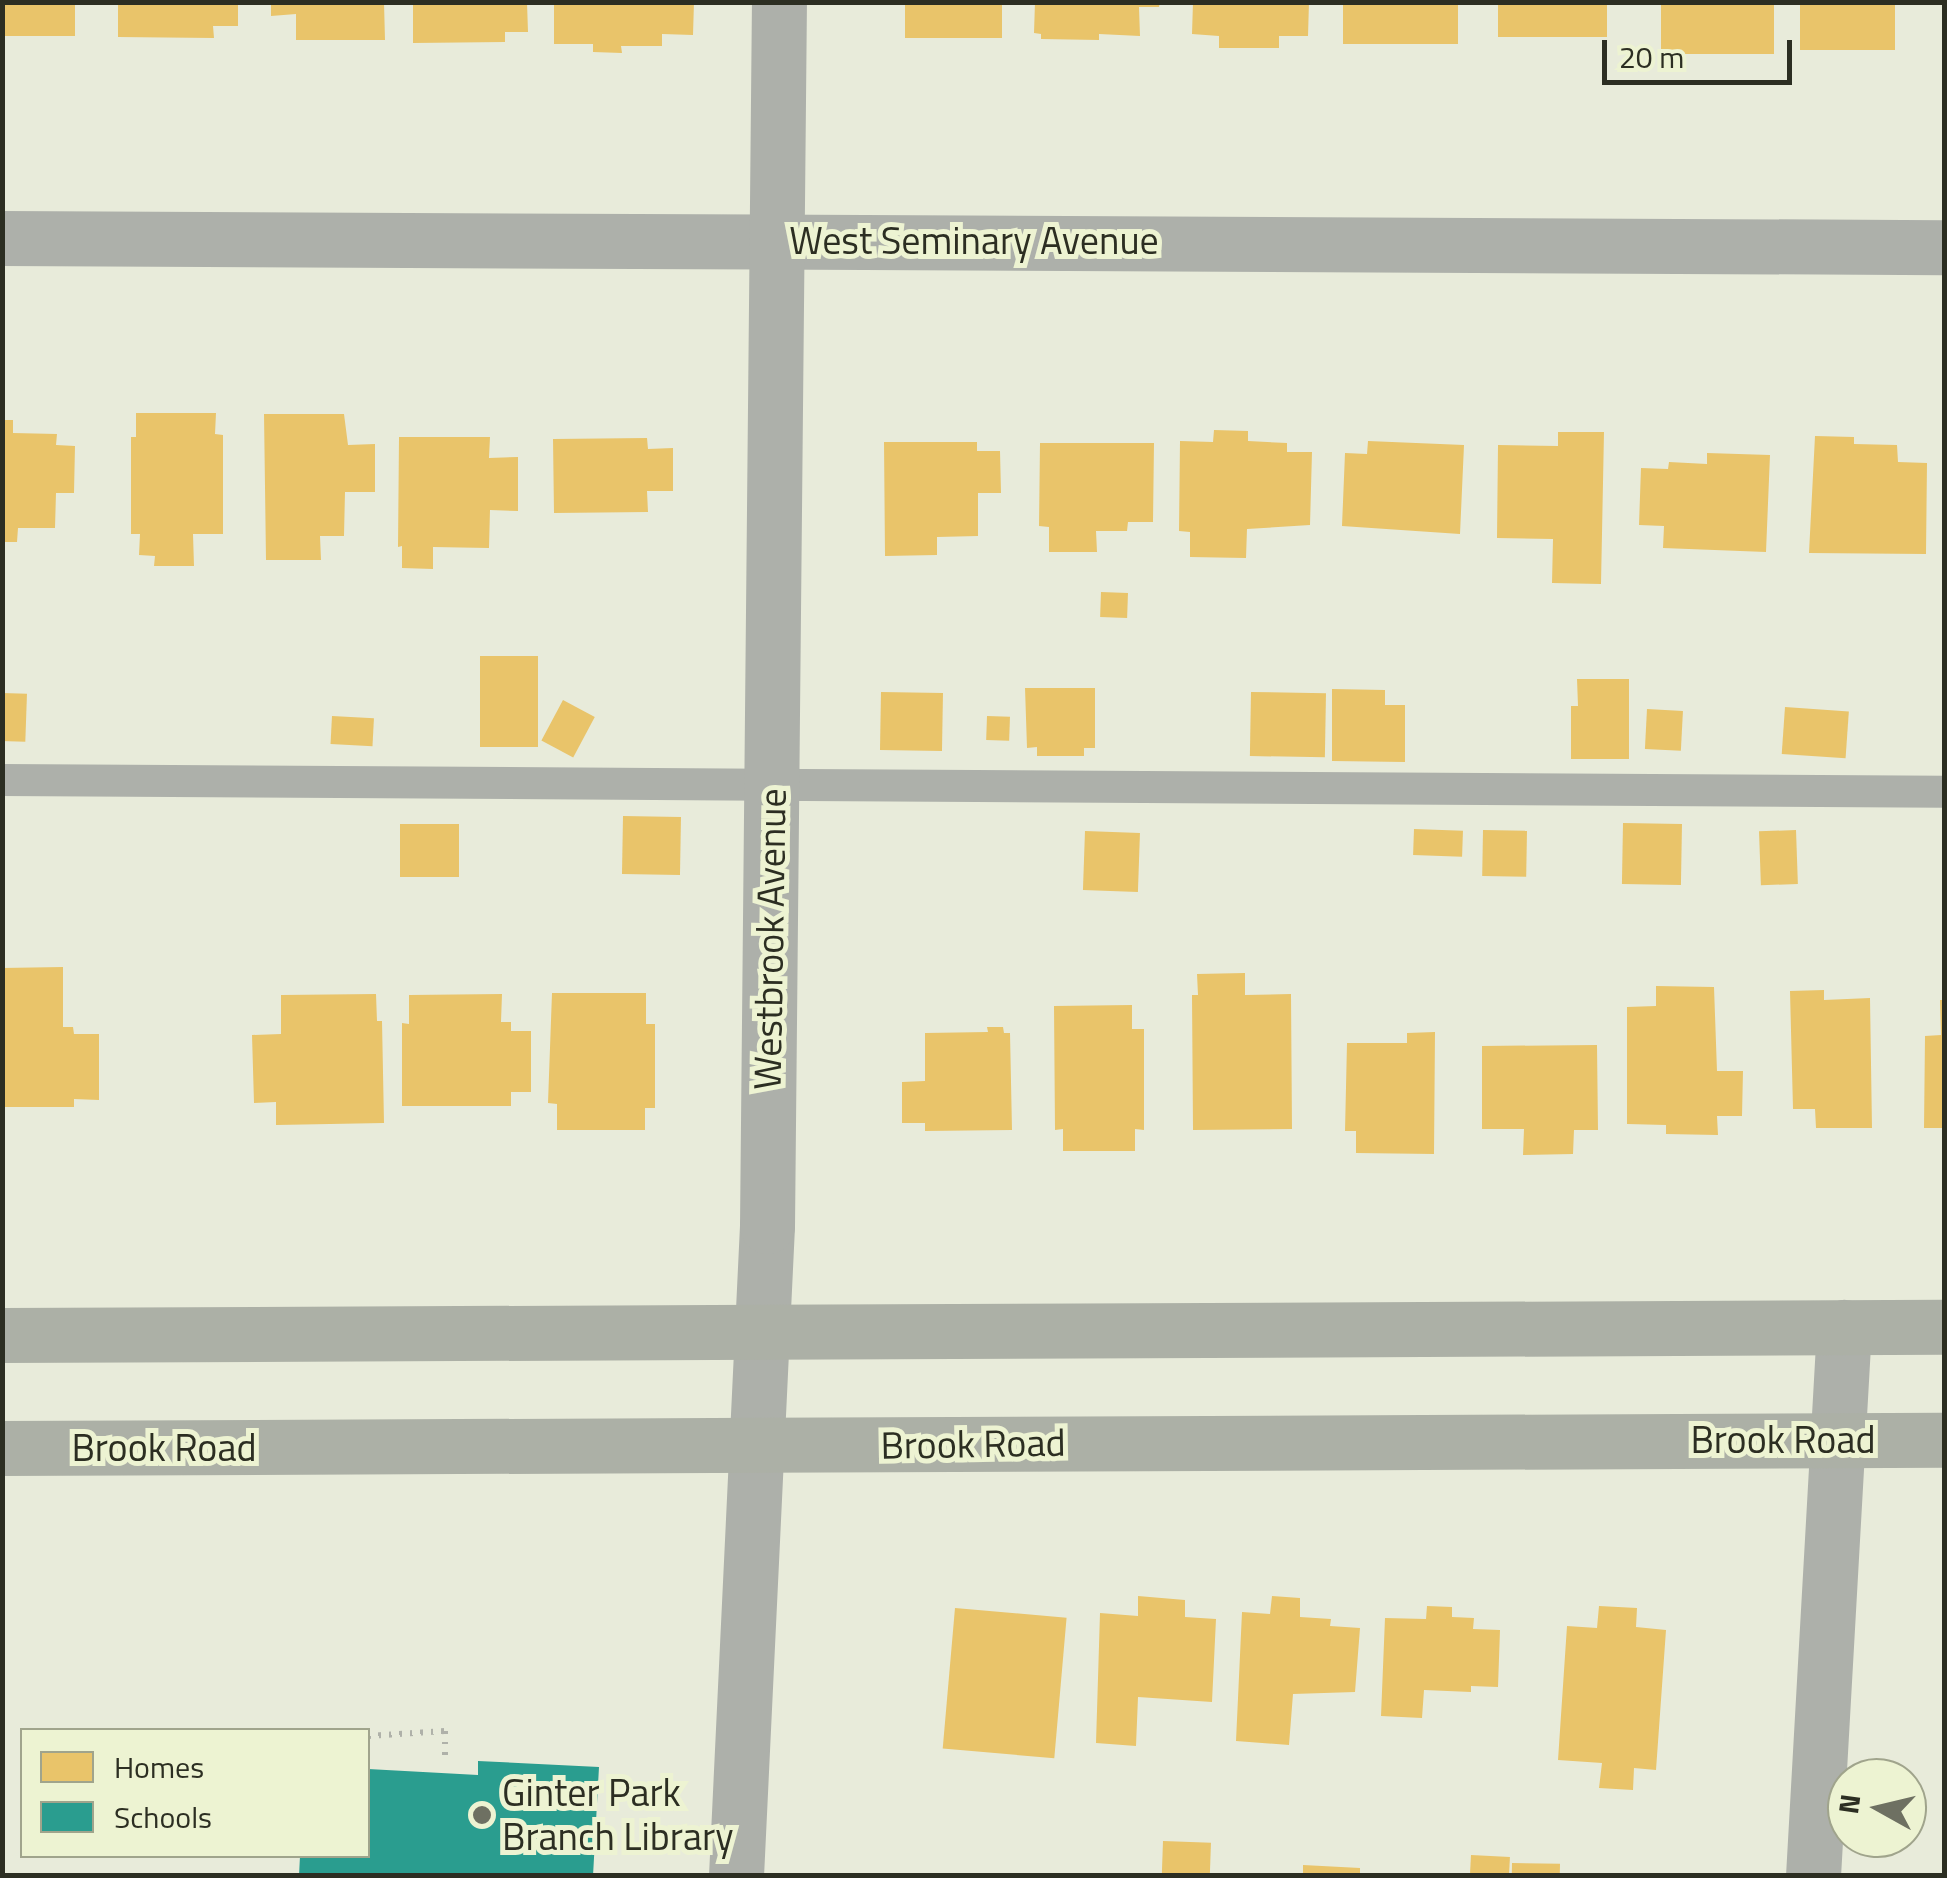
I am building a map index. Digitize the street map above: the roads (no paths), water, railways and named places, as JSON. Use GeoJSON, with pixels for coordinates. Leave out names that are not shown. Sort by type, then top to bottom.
{"type":"FeatureCollection","features":[{"type":"Feature","properties":{"kind":"main road"},"geometry":{"type":"LineString","coordinates":[[2,1335],[1944,1327]]}},
{"type":"Feature","properties":{"kind":"main road","name":"Brook Road"},"geometry":{"type":"LineString","coordinates":[[2,1448],[759,1448],[1944,1440]]}},
{"type":"Feature","properties":{"kind":"street","name":"Westbrook Avenue"},"geometry":{"type":"LineString","coordinates":[[736,1876],[762,1332],[772,784],[778,2]]}},
{"type":"Feature","properties":{"kind":"street","name":"West Seminary Avenue"},"geometry":{"type":"LineString","coordinates":[[2,238],[1944,247]]}},
{"type":"Feature","properties":{"kind":"street"},"geometry":{"type":"LineString","coordinates":[[1813,1876],[1844,1327]]}},
{"type":"Feature","properties":{"kind":"lane"},"geometry":{"type":"LineString","coordinates":[[2,780],[1944,792]]}},
{"type":"Feature","properties":{"kind":"place","name":"Ginter Park Branch Library"},"geometry":{"type":"Point","coordinates":[482,1815]}}]}
